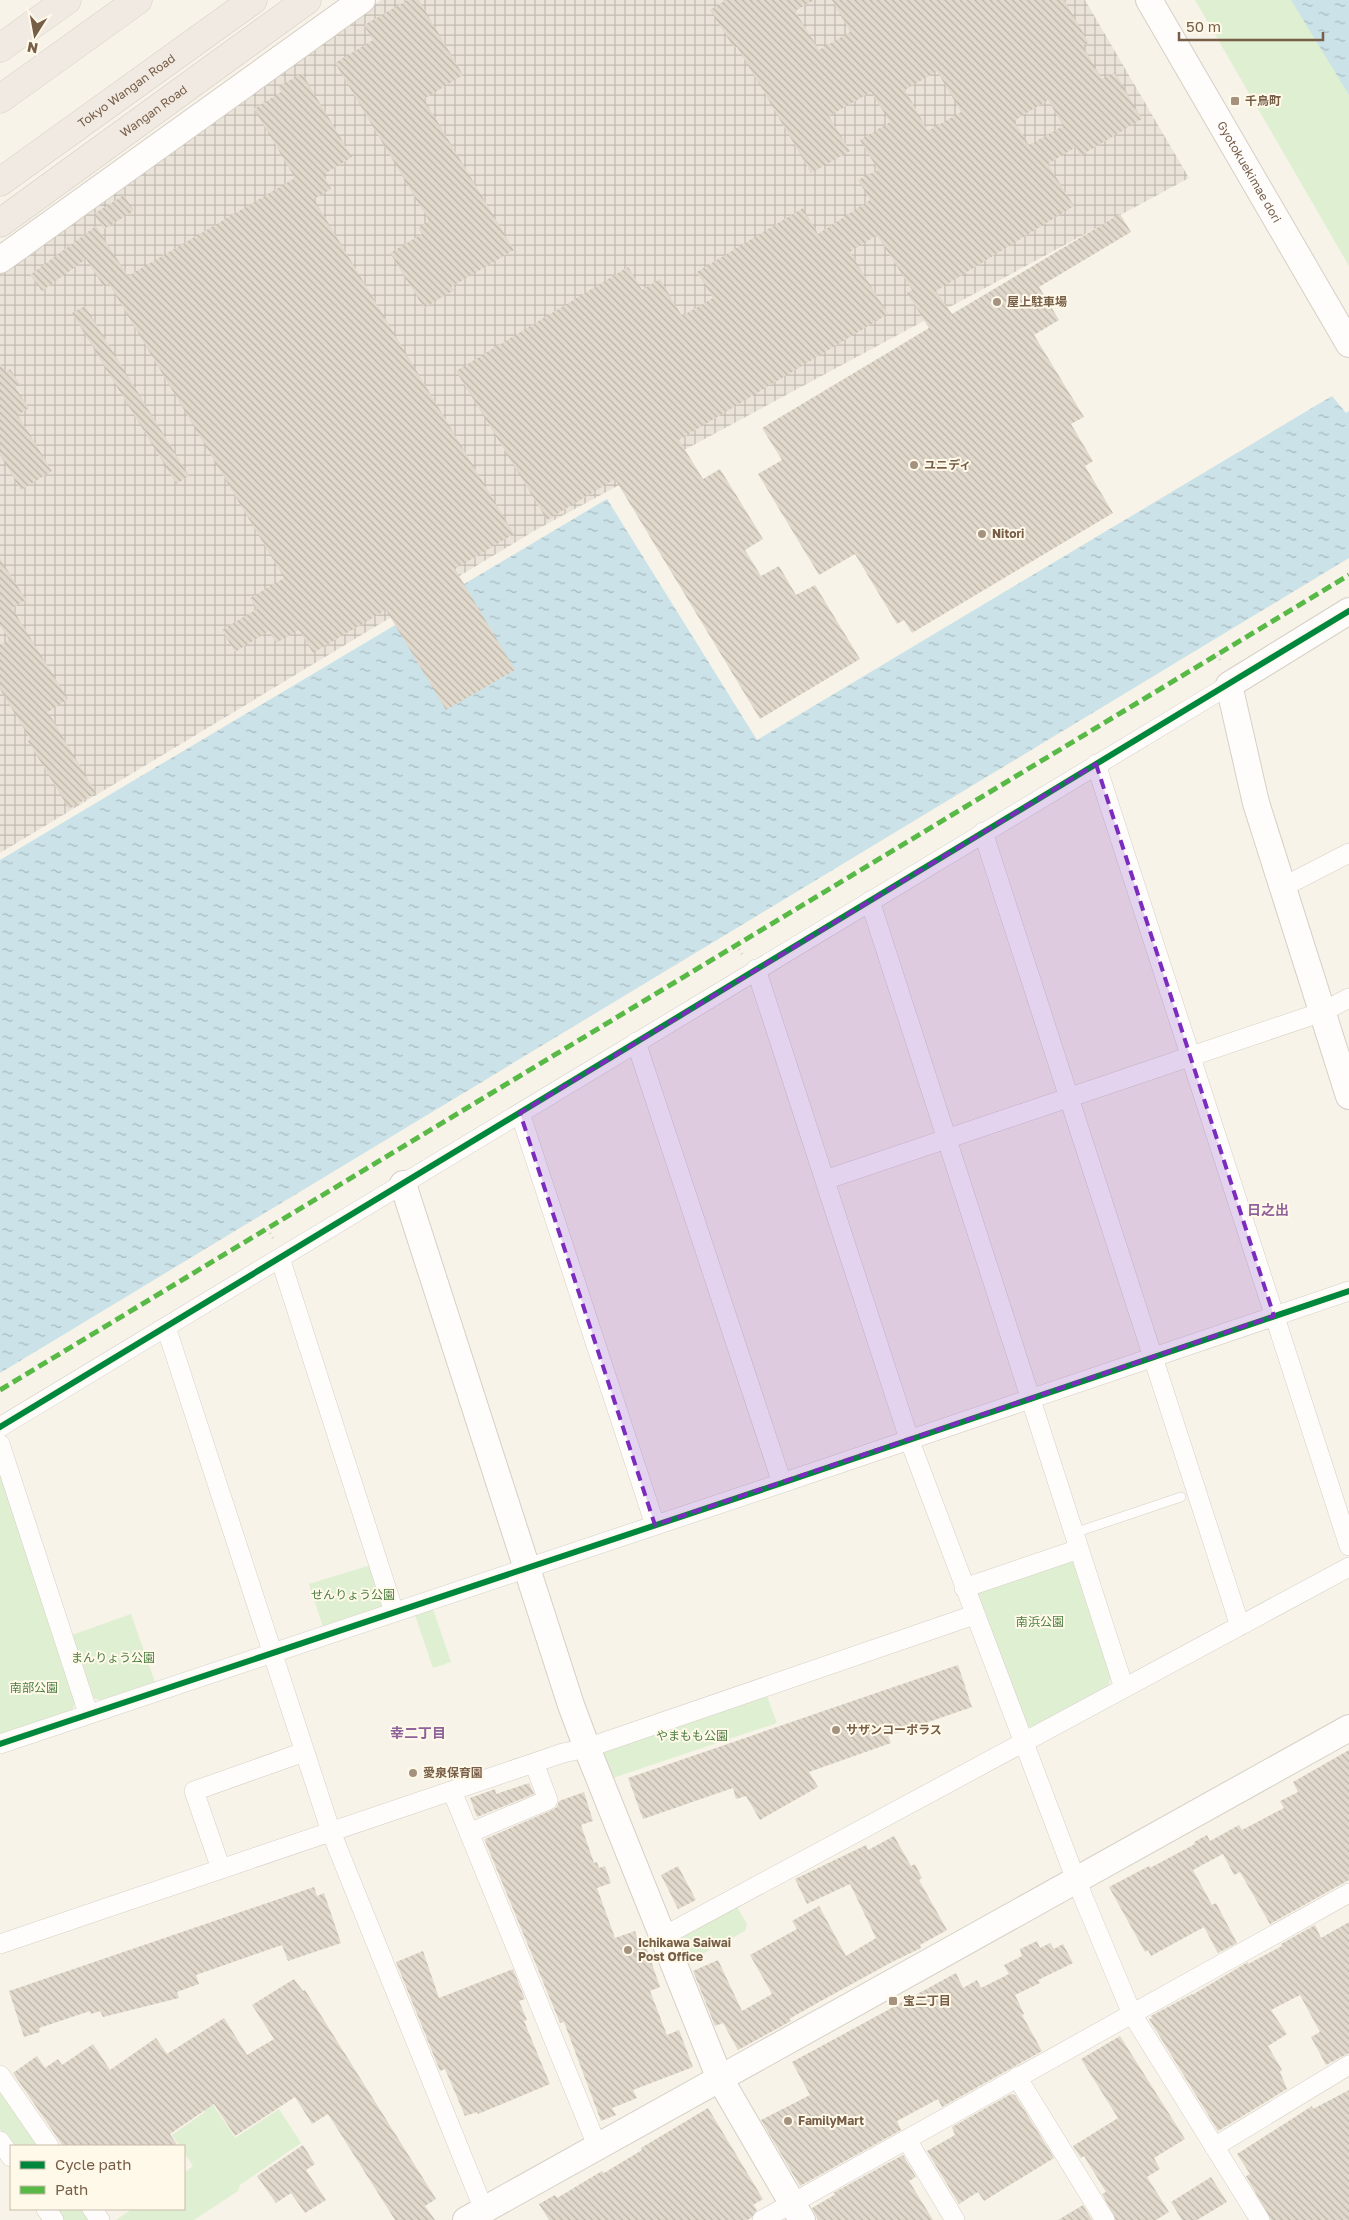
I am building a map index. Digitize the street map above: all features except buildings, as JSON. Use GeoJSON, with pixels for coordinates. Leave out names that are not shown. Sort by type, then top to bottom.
{"type":"FeatureCollection","features":[{"type":"Feature","properties":{"kind":"highway"},"geometry":{"type":"LineString","coordinates":[[0,48],[67,0]]}},
{"type":"Feature","properties":{"kind":"highway"},"geometry":{"type":"LineString","coordinates":[[0,99],[138,0]]}},
{"type":"Feature","properties":{"kind":"highway"},"geometry":{"type":"LineString","coordinates":[[5,178],[223,0]]}},
{"type":"Feature","properties":{"kind":"highway","name":"Tokyo Wangan Road"},"geometry":{"type":"LineString","coordinates":[[5,178],[253,0]]}},
{"type":"Feature","properties":{"kind":"highway","name":"Wangan Road"},"geometry":{"type":"LineString","coordinates":[[0,223],[308,0]]}},
{"type":"Feature","properties":{"kind":"street"},"geometry":{"type":"LineString","coordinates":[[0,260],[362,0]]}},
{"type":"Feature","properties":{"kind":"street","name":"Gyotokuekimae dori"},"geometry":{"type":"LineString","coordinates":[[1149,0],[1349,344]]}},
{"type":"Feature","properties":{"kind":"street"},"geometry":{"type":"LineString","coordinates":[[0,1427],[1349,611]]}},
{"type":"Feature","properties":{"kind":"street"},"geometry":{"type":"LineString","coordinates":[[1229,684],[1256,803],[1349,1096]]}},
{"type":"Feature","properties":{"kind":"street"},"geometry":{"type":"LineString","coordinates":[[1096,764],[1349,1546]]}},
{"type":"Feature","properties":{"kind":"street"},"geometry":{"type":"LineString","coordinates":[[983,832],[1240,1626]]}},
{"type":"Feature","properties":{"kind":"street"},"geometry":{"type":"LineString","coordinates":[[1283,887],[1349,854]]}},
{"type":"Feature","properties":{"kind":"street"},"geometry":{"type":"LineString","coordinates":[[870,901],[1124,1688]]}},
{"type":"Feature","properties":{"kind":"street"},"geometry":{"type":"LineString","coordinates":[[756,969],[909,1439],[1022,1743],[1076,1880],[1132,2014],[1260,2220]]}},
{"type":"Feature","properties":{"kind":"street"},"geometry":{"type":"LineString","coordinates":[[825,1180],[1322,1012],[1349,998]]}},
{"type":"Feature","properties":{"kind":"street"},"geometry":{"type":"LineString","coordinates":[[636,1042],[782,1483]]}},
{"type":"Feature","properties":{"kind":"street"},"geometry":{"type":"LineString","coordinates":[[520,1113],[655,1526]]}},
{"type":"Feature","properties":{"kind":"street"},"geometry":{"type":"LineString","coordinates":[[403,1184],[587,1748],[720,2079],[797,2211]]}},
{"type":"Feature","properties":{"kind":"street"},"geometry":{"type":"LineString","coordinates":[[280,1258],[394,1612]]}},
{"type":"Feature","properties":{"kind":"street"},"geometry":{"type":"LineString","coordinates":[[0,1744],[88,1713],[655,1526],[1349,1291]]}},
{"type":"Feature","properties":{"kind":"street"},"geometry":{"type":"LineString","coordinates":[[166,1327],[330,1832],[475,2215],[1349,1728]]}},
{"type":"Feature","properties":{"kind":"street"},"geometry":{"type":"LineString","coordinates":[[0,1444],[88,1713]]}},
{"type":"Feature","properties":{"kind":"street"},"geometry":{"type":"LineString","coordinates":[[964,1588],[1076,1541]]}},
{"type":"Feature","properties":{"kind":"street"},"geometry":{"type":"LineString","coordinates":[[662,1937],[1349,1567]]}},
{"type":"Feature","properties":{"kind":"street"},"geometry":{"type":"LineString","coordinates":[[0,1944],[563,1753],[587,1748],[974,1616]]}},
{"type":"Feature","properties":{"kind":"street"},"geometry":{"type":"LineString","coordinates":[[220,1869],[194,1791],[304,1752]]}},
{"type":"Feature","properties":{"kind":"street"},"geometry":{"type":"LineString","coordinates":[[469,1833],[548,1800],[534,1763]]}},
{"type":"Feature","properties":{"kind":"street"},"geometry":{"type":"LineString","coordinates":[[452,1791],[598,2148]]}},
{"type":"Feature","properties":{"kind":"street"},"geometry":{"type":"LineString","coordinates":[[762,2220],[797,2211],[907,2140],[1349,1893]]}},
{"type":"Feature","properties":{"kind":"street"},"geometry":{"type":"LineString","coordinates":[[1214,2147],[1349,2066]]}},
{"type":"Feature","properties":{"kind":"street"},"geometry":{"type":"LineString","coordinates":[[0,2075],[48,2145]]}},
{"type":"Feature","properties":{"kind":"street"},"geometry":{"type":"LineString","coordinates":[[1018,2077],[1105,2220]]}},
{"type":"Feature","properties":{"kind":"street"},"geometry":{"type":"LineString","coordinates":[[907,2140],[955,2220]]}},
{"type":"Feature","properties":{"kind":"street"},"geometry":{"type":"LineString","coordinates":[[0,2141],[10,2156]]}},
{"type":"Feature","properties":{"kind":"lane"},"geometry":{"type":"LineString","coordinates":[[1076,1541],[1181,1497]]}},
{"type":"Feature","properties":{"kind":"highlighted area"},"geometry":{"type":"Polygon","coordinates":[[[1096,764],[1274,1316],[655,1525],[520,1113],[1096,764]]]}},
{"type":"Feature","properties":{"kind":"shaded area"},"geometry":{"type":"Polygon","coordinates":[[[381,0],[1085,0],[1189,178],[534,531],[0,853],[0,272],[381,0]]]}},
{"type":"Feature","properties":{"kind":"green space"},"geometry":{"type":"Polygon","coordinates":[[[1195,0],[1349,0],[1349,266],[1195,0]]]}},
{"type":"Feature","properties":{"kind":"green space","name":"南部公園"},"geometry":{"type":"Polygon","coordinates":[[[0,1475],[76,1702],[71,1712],[0,1737],[0,1475]]]}},
{"type":"Feature","properties":{"kind":"green space","name":"南浜公園"},"geometry":{"type":"Polygon","coordinates":[[[1064,1560],[1073,1562],[1111,1678],[1107,1688],[1034,1728],[1026,1726],[977,1598],[978,1589],[1064,1560]]]}},
{"type":"Feature","properties":{"kind":"green space","name":"せんりょう公園"},"geometry":{"type":"Polygon","coordinates":[[[371,1565],[384,1603],[379,1612],[324,1630],[309,1584],[371,1565]]]}},
{"type":"Feature","properties":{"kind":"green space"},"geometry":{"type":"Polygon","coordinates":[[[433,1609],[451,1662],[433,1668],[415,1615],[433,1609]]]}},
{"type":"Feature","properties":{"kind":"green space","name":"まんりょう公園"},"geometry":{"type":"Polygon","coordinates":[[[131,1614],[155,1682],[101,1700],[92,1698],[72,1635],[131,1614]]]}},
{"type":"Feature","properties":{"kind":"green space","name":"やまもも公園"},"geometry":{"type":"Polygon","coordinates":[[[767,1696],[777,1723],[610,1779],[602,1759],[606,1749],[767,1696]]]}},
{"type":"Feature","properties":{"kind":"green space"},"geometry":{"type":"Polygon","coordinates":[[[737,1907],[747,1924],[745,1931],[686,1963],[678,1949],[681,1938],[737,1907]]]}},
{"type":"Feature","properties":{"kind":"green space"},"geometry":{"type":"Polygon","coordinates":[[[0,2086],[40,2145],[11,2145],[0,2129],[0,2086]]]}},
{"type":"Feature","properties":{"kind":"green space"},"geometry":{"type":"Polygon","coordinates":[[[209,2099],[235,2138],[279,2109],[301,2143],[240,2185],[238,2191],[194,2220],[116,2220],[131,2210],[185,2210],[185,2172],[193,2166],[185,2154],[185,2145],[179,2145],[172,2135],[205,2112],[201,2105],[209,2099]]]}},
{"type":"Feature","properties":{"kind":"green space"},"geometry":{"type":"Polygon","coordinates":[[[56,2210],[85,2210],[91,2220],[63,2220],[56,2210]]]}},
{"type":"Feature","properties":{"kind":"water"},"geometry":{"type":"Polygon","coordinates":[[[1291,0],[1349,0],[1349,95],[1291,0]]]}},
{"type":"Feature","properties":{"kind":"water"},"geometry":{"type":"Polygon","coordinates":[[[1332,396],[1346,413],[1349,411],[1349,558],[0,1373],[0,860],[607,499],[757,740],[1332,396]]]}},
{"type":"Feature","properties":{"kind":"marked path"},"geometry":{"type":"LineString","coordinates":[[0,1390],[1349,575]]}},
{"type":"Feature","properties":{"kind":"cycle path"},"geometry":{"type":"LineString","coordinates":[[0,1427],[1349,611]]}},
{"type":"Feature","properties":{"kind":"cycle path"},"geometry":{"type":"LineString","coordinates":[[0,1744],[782,1483],[1349,1291]]}},
{"type":"Feature","properties":{"kind":"place","name":"千鳥町"},"geometry":{"type":"Point","coordinates":[1235,101]}},
{"type":"Feature","properties":{"kind":"place","name":"屋上駐車場"},"geometry":{"type":"Point","coordinates":[997,302]}},
{"type":"Feature","properties":{"kind":"place","name":"ユニディ"},"geometry":{"type":"Point","coordinates":[914,465]}},
{"type":"Feature","properties":{"kind":"place","name":"Nitori"},"geometry":{"type":"Point","coordinates":[982,534]}},
{"type":"Feature","properties":{"kind":"place","name":"サザンコーポラス"},"geometry":{"type":"Point","coordinates":[836,1730]}},
{"type":"Feature","properties":{"kind":"place","name":"愛泉保育園"},"geometry":{"type":"Point","coordinates":[413,1773]}},
{"type":"Feature","properties":{"kind":"place","name":"Ichikawa Saiwai Post Office"},"geometry":{"type":"Point","coordinates":[628,1950]}},
{"type":"Feature","properties":{"kind":"place","name":"宝二丁目"},"geometry":{"type":"Point","coordinates":[893,2001]}},
{"type":"Feature","properties":{"kind":"place","name":"FamilyMart"},"geometry":{"type":"Point","coordinates":[788,2121]}},
{"type":"Feature","properties":{"kind":"district","name":"日之出"},"geometry":{"type":"Point","coordinates":[1268,1210]}},
{"type":"Feature","properties":{"kind":"district","name":"幸二丁目"},"geometry":{"type":"Point","coordinates":[418,1733]}}]}
